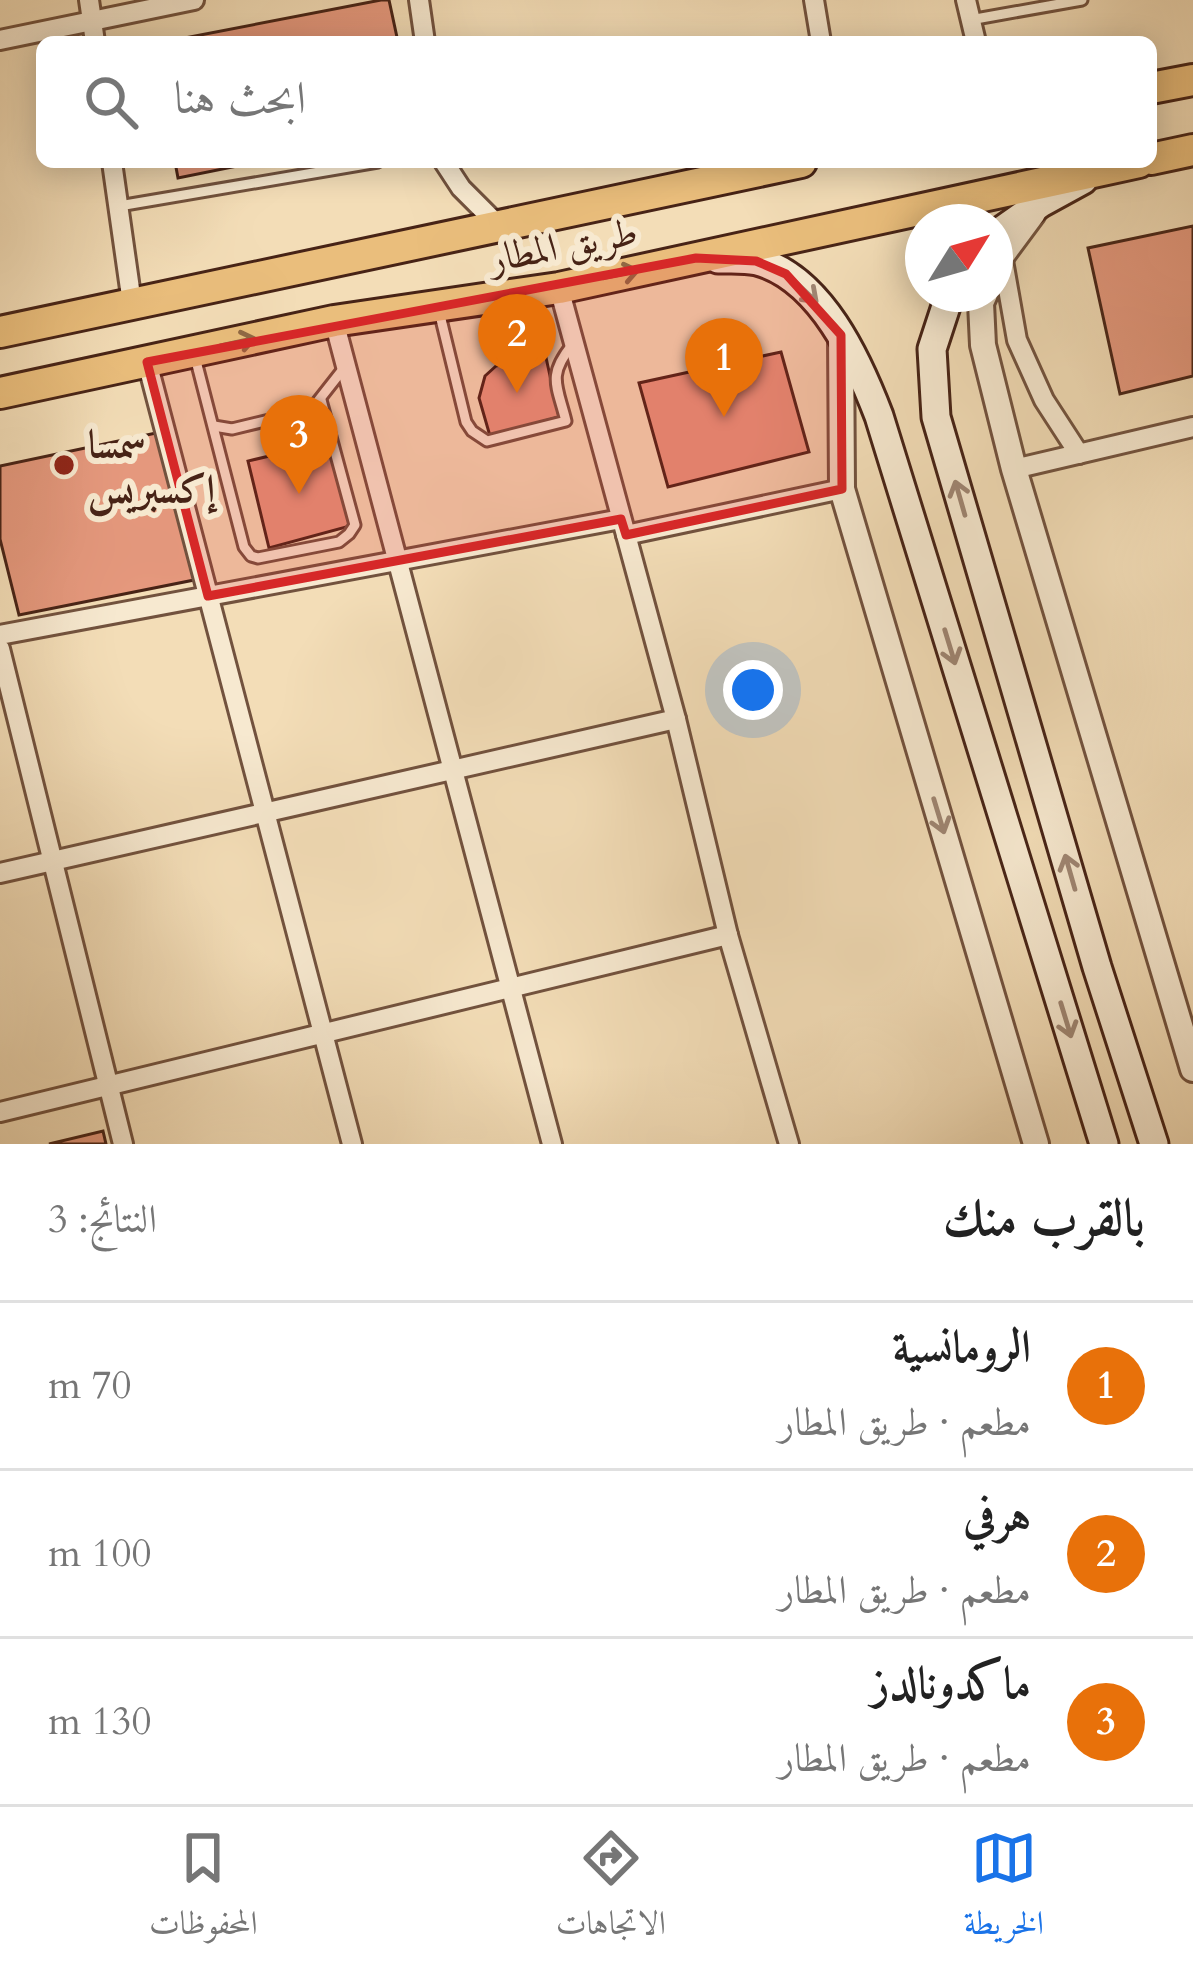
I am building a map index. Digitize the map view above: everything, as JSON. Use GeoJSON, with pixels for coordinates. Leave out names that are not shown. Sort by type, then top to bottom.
{"type":"FeatureCollection","features":[{"type":"Feature","properties":{"kind":"main road"},"geometry":{"type":"LineString","coordinates":[[1157,87],[1193,80]]}},
{"type":"Feature","properties":{"kind":"main road"},"geometry":{"type":"LineString","coordinates":[[1157,158],[1193,150]]}},
{"type":"Feature","properties":{"kind":"main road","name":"طريق المطار"},"geometry":{"type":"LineString","coordinates":[[0,332],[773,168]]}},
{"type":"Feature","properties":{"kind":"main road","name":"طريق المطار"},"geometry":{"type":"LineString","coordinates":[[0,393],[334,321],[559,288],[1111,168]]}},
{"type":"Feature","properties":{"kind":"main road"},"geometry":{"type":"LineString","coordinates":[[1013,236],[1041,203],[1102,170]]}},
{"type":"Feature","properties":{"kind":"main road"},"geometry":{"type":"LineString","coordinates":[[696,258],[756,261],[786,274],[817,302],[862,371],[1105,1144]]}},
{"type":"Feature","properties":{"kind":"main road"},"geometry":{"type":"LineString","coordinates":[[944,312],[932,349],[936,417],[1090,944],[1154,1144]]}},
{"type":"Feature","properties":{"kind":"street"},"geometry":{"type":"LineString","coordinates":[[0,40],[91,10],[194,0]]}},
{"type":"Feature","properties":{"kind":"street"},"geometry":{"type":"LineString","coordinates":[[419,0],[424,36]]}},
{"type":"Feature","properties":{"kind":"street"},"geometry":{"type":"LineString","coordinates":[[814,0],[820,36]]}},
{"type":"Feature","properties":{"kind":"street"},"geometry":{"type":"LineString","coordinates":[[966,0],[974,36]]}},
{"type":"Feature","properties":{"kind":"street"},"geometry":{"type":"LineString","coordinates":[[113,168],[132,303]]}},
{"type":"Feature","properties":{"kind":"street"},"geometry":{"type":"LineString","coordinates":[[448,168],[461,188],[500,226]]}},
{"type":"Feature","properties":{"kind":"street"},"geometry":{"type":"LineString","coordinates":[[559,288],[676,718],[728,935],[789,1144]]}},
{"type":"Feature","properties":{"kind":"street"},"geometry":{"type":"LineString","coordinates":[[981,312],[983,345],[1014,469],[1193,1069]]}},
{"type":"Feature","properties":{"kind":"street"},"geometry":{"type":"LineString","coordinates":[[1011,312],[1017,340],[1044,400],[1079,454]]}},
{"type":"Feature","properties":{"kind":"street"},"geometry":{"type":"LineString","coordinates":[[334,321],[552,1144]]}},
{"type":"Feature","properties":{"kind":"street"},"geometry":{"type":"LineString","coordinates":[[841,334],[842,489],[1036,1144]]}},
{"type":"Feature","properties":{"kind":"street"},"geometry":{"type":"LineString","coordinates":[[147,362],[352,1144]]}},
{"type":"Feature","properties":{"kind":"street"},"geometry":{"type":"LineString","coordinates":[[1014,469],[1193,427]]}},
{"type":"Feature","properties":{"kind":"street"},"geometry":{"type":"LineString","coordinates":[[0,635],[398,561],[842,489]]}},
{"type":"Feature","properties":{"kind":"street"},"geometry":{"type":"LineString","coordinates":[[0,649],[123,1144]]}},
{"type":"Feature","properties":{"kind":"street"},"geometry":{"type":"LineString","coordinates":[[0,873],[676,718]]}},
{"type":"Feature","properties":{"kind":"street"},"geometry":{"type":"LineString","coordinates":[[0,1112],[728,935]]}},
{"type":"Feature","properties":{"kind":"lane"},"geometry":{"type":"LineString","coordinates":[[970,20],[1082,0]]}},
{"type":"Feature","properties":{"kind":"lane"},"geometry":{"type":"LineString","coordinates":[[118,206],[343,168]]}},
{"type":"Feature","properties":{"kind":"lane"},"geometry":{"type":"LineString","coordinates":[[437,306],[466,422],[488,441],[566,421],[555,374],[574,343]]}},
{"type":"Feature","properties":{"kind":"lane"},"geometry":{"type":"LineString","coordinates":[[193,352],[244,547],[251,556],[339,542],[355,525],[321,400]]}},
{"type":"Feature","properties":{"kind":"lane"},"geometry":{"type":"LineString","coordinates":[[214,426],[232,429],[311,410],[344,368]]}},
{"type":"Feature","properties":{"kind":"highlighted area"},"geometry":{"type":"Polygon","coordinates":[[[696,258],[756,261],[786,274],[841,335],[842,489],[626,535],[621,519],[208,596],[147,362],[696,258]]]}},
{"type":"Feature","properties":{"kind":"building"},"geometry":{"type":"Polygon","coordinates":[[[389,0],[397,36],[195,36],[389,0]]]}},
{"type":"Feature","properties":{"kind":"building"},"geometry":{"type":"Polygon","coordinates":[[[176,168],[227,168],[178,178],[176,168]]]}},
{"type":"Feature","properties":{"kind":"building"},"geometry":{"type":"Polygon","coordinates":[[[1193,226],[1193,376],[1120,394],[1088,248],[1193,226]]]}},
{"type":"Feature","properties":{"kind":"building"},"geometry":{"type":"Polygon","coordinates":[[[781,352],[809,452],[668,487],[639,383],[781,352]]]}},
{"type":"Feature","properties":{"kind":"building"},"geometry":{"type":"Polygon","coordinates":[[[545,353],[559,417],[490,436],[479,398],[485,376],[496,366],[545,353]]]}},
{"type":"Feature","properties":{"kind":"building"},"geometry":{"type":"Polygon","coordinates":[[[156,433],[194,580],[19,615],[0,539],[0,466],[156,433]]]}},
{"type":"Feature","properties":{"kind":"building"},"geometry":{"type":"Polygon","coordinates":[[[329,442],[350,526],[269,548],[248,461],[329,442]]]}},
{"type":"Feature","properties":{"kind":"building"},"geometry":{"type":"Polygon","coordinates":[[[103,1131],[106,1144],[49,1144],[103,1131]]]}},
{"type":"Feature","properties":{"kind":"place","name":"هرفي"},"geometry":{"type":"Point","coordinates":[517,393]}},
{"type":"Feature","properties":{"kind":"place","name":"الرومانسية"},"geometry":{"type":"Point","coordinates":[724,417]}},
{"type":"Feature","properties":{"kind":"place","name":"سمسا إكسبريس"},"geometry":{"type":"Point","coordinates":[64,465]}},
{"type":"Feature","properties":{"kind":"place","name":"ماكدونالدز"},"geometry":{"type":"Point","coordinates":[299,494]}}]}
